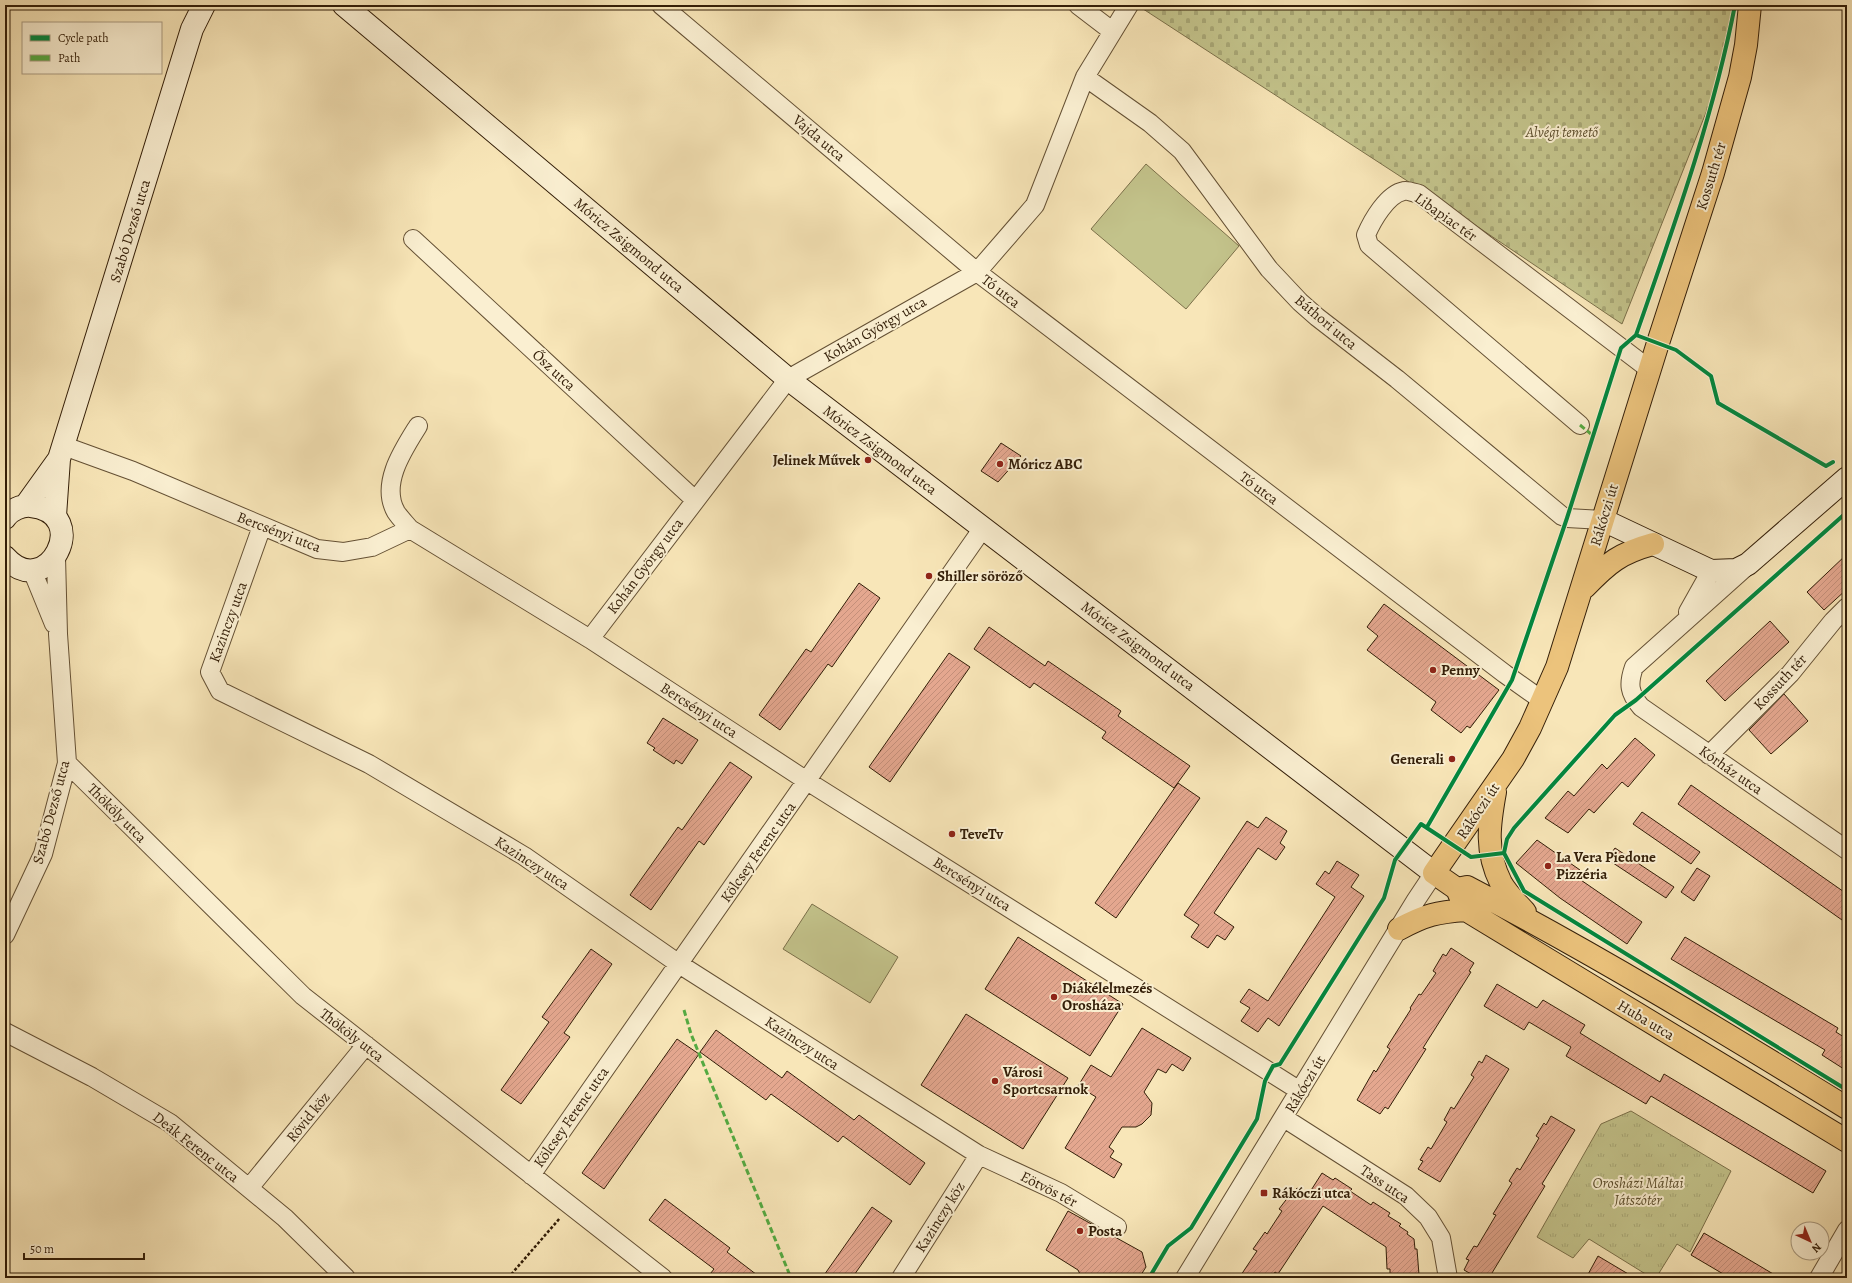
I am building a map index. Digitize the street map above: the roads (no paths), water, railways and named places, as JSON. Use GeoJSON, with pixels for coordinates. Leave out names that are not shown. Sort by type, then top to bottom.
{"type":"FeatureCollection","features":[{"type":"Feature","properties":{"kind":"main road","name":"Szabó Dezső utca"},"geometry":{"type":"LineString","coordinates":[[55,516],[62,453],[192,29],[204,5]]}},
{"type":"Feature","properties":{"kind":"main road","name":"Móricz Zsigmond utca"},"geometry":{"type":"LineString","coordinates":[[344,5],[788,379],[1434,873]]}},
{"type":"Feature","properties":{"kind":"main road","name":"Kossuth tér"},"geometry":{"type":"LineString","coordinates":[[1658,343],[1713,173],[1727,124],[1746,45],[1750,5]]}},
{"type":"Feature","properties":{"kind":"main road","name":"Rákóczi út"},"geometry":{"type":"LineString","coordinates":[[1434,873],[1496,784],[1530,728],[1543,701],[1581,591],[1658,343]]}},
{"type":"Feature","properties":{"kind":"main road","name":"Szabó Dezső utca"},"geometry":{"type":"LineString","coordinates":[[26,505],[62,453]]}},
{"type":"Feature","properties":{"kind":"main road"},"geometry":{"type":"LineString","coordinates":[[1603,520],[1711,571],[1736,570],[1748,564],[1847,478]]}},
{"type":"Feature","properties":{"kind":"main road"},"geometry":{"type":"LineString","coordinates":[[5,516],[26,505],[42,507],[55,516],[62,529],[62,544],[56,557],[45,566],[32,570],[7,563]]}},
{"type":"Feature","properties":{"kind":"main road"},"geometry":{"type":"LineString","coordinates":[[1581,591],[1606,565],[1622,555],[1653,544]]}},
{"type":"Feature","properties":{"kind":"main road"},"geometry":{"type":"LineString","coordinates":[[1496,784],[1489,830],[1491,856],[1502,884],[1531,920]]}},
{"type":"Feature","properties":{"kind":"main road","name":"Huba utca"},"geometry":{"type":"LineString","coordinates":[[1434,873],[1457,889],[1468,887],[1531,920],[1707,1022],[1847,1108]]}},
{"type":"Feature","properties":{"kind":"main road"},"geometry":{"type":"LineString","coordinates":[[1399,928],[1420,917],[1440,912],[1466,910],[1457,889]]}},
{"type":"Feature","properties":{"kind":"main road","name":"Huba utca"},"geometry":{"type":"LineString","coordinates":[[1466,910],[1847,1141]]}},
{"type":"Feature","properties":{"kind":"street","name":"Vajda utca"},"geometry":{"type":"LineString","coordinates":[[661,5],[977,272]]}},
{"type":"Feature","properties":{"kind":"street"},"geometry":{"type":"LineString","coordinates":[[1078,5],[1112,31]]}},
{"type":"Feature","properties":{"kind":"street","name":"Kohán György utca"},"geometry":{"type":"LineString","coordinates":[[590,639],[788,379],[977,272],[1035,205],[1085,77],[1112,31],[1130,5]]}},
{"type":"Feature","properties":{"kind":"street","name":"Báthori utca"},"geometry":{"type":"LineString","coordinates":[[1085,77],[1150,123],[1182,151],[1269,269],[1318,317],[1397,379],[1562,516],[1567,518],[1603,520]]}},
{"type":"Feature","properties":{"kind":"street","name":"Libapiac tér"},"geometry":{"type":"LineString","coordinates":[[1580,425],[1370,245],[1366,235],[1374,218],[1393,196],[1404,190],[1419,194],[1650,369]]}},
{"type":"Feature","properties":{"kind":"street","name":"Ősz utca"},"geometry":{"type":"LineString","coordinates":[[413,239],[695,500]]}},
{"type":"Feature","properties":{"kind":"street","name":"Tó utca"},"geometry":{"type":"LineString","coordinates":[[977,272],[1486,660],[1543,701]]}},
{"type":"Feature","properties":{"kind":"street"},"geometry":{"type":"LineString","coordinates":[[410,529],[395,511],[390,487],[400,455],[418,426]]}},
{"type":"Feature","properties":{"kind":"street","name":"Bercsényi utca"},"geometry":{"type":"LineString","coordinates":[[62,453],[133,471],[317,549],[343,552],[372,547],[410,529],[590,639],[808,781],[1300,1091]]}},
{"type":"Feature","properties":{"kind":"street","name":"Kazinczy utca"},"geometry":{"type":"LineString","coordinates":[[262,526],[210,672],[220,690],[369,764],[524,856],[679,964],[979,1155]]}},
{"type":"Feature","properties":{"kind":"street","name":"Kölcsey Ferenc utca"},"geometry":{"type":"LineString","coordinates":[[531,1175],[808,781],[983,528]]}},
{"type":"Feature","properties":{"kind":"street","name":"Szabó Dezső utca"},"geometry":{"type":"LineString","coordinates":[[5,935],[43,854],[67,763],[58,634],[56,557]]}},
{"type":"Feature","properties":{"kind":"street"},"geometry":{"type":"LineString","coordinates":[[1682,623],[1748,564]]}},
{"type":"Feature","properties":{"kind":"street","name":"Szabó Dezső utca"},"geometry":{"type":"LineString","coordinates":[[32,570],[58,634]]}},
{"type":"Feature","properties":{"kind":"street"},"geometry":{"type":"LineString","coordinates":[[1682,623],[1711,571]]}},
{"type":"Feature","properties":{"kind":"street","name":"Kossuth tér"},"geometry":{"type":"LineString","coordinates":[[1709,755],[1790,674],[1833,621],[1847,607]]}},
{"type":"Feature","properties":{"kind":"street","name":"Kórház utca"},"geometry":{"type":"LineString","coordinates":[[1682,623],[1634,667],[1629,679],[1631,690],[1641,707],[1847,850]]}},
{"type":"Feature","properties":{"kind":"street","name":"Thököly utca"},"geometry":{"type":"LineString","coordinates":[[67,763],[303,996],[663,1278]]}},
{"type":"Feature","properties":{"kind":"street","name":"Rákóczi út"},"geometry":{"type":"LineString","coordinates":[[1185,1278],[1434,873]]}},
{"type":"Feature","properties":{"kind":"street","name":"Deák Ferenc utca"},"geometry":{"type":"LineString","coordinates":[[5,1032],[92,1077],[170,1123],[285,1218],[346,1278]]}},
{"type":"Feature","properties":{"kind":"street","name":"Rövid köz"},"geometry":{"type":"LineString","coordinates":[[249,1188],[366,1045]]}},
{"type":"Feature","properties":{"kind":"street","name":"Tass utca"},"geometry":{"type":"LineString","coordinates":[[1284,1118],[1406,1196],[1428,1217],[1441,1238],[1448,1278]]}},
{"type":"Feature","properties":{"kind":"street","name":"Eötvös tér"},"geometry":{"type":"LineString","coordinates":[[979,1155],[1061,1192],[1117,1227]]}},
{"type":"Feature","properties":{"kind":"street","name":"Kazinczy köz"},"geometry":{"type":"LineString","coordinates":[[901,1278],[979,1155]]}},
{"type":"Feature","properties":{"kind":"street"},"geometry":{"type":"LineString","coordinates":[[1819,1278],[1847,1230]]}},
{"type":"Feature","properties":{"kind":"place","name":"Jelinek Művek"},"geometry":{"type":"Point","coordinates":[868,460]}},
{"type":"Feature","properties":{"kind":"place","name":"Móricz ABC"},"geometry":{"type":"Point","coordinates":[1000,464]}},
{"type":"Feature","properties":{"kind":"place","name":"Shiller söröző"},"geometry":{"type":"Point","coordinates":[929,576]}},
{"type":"Feature","properties":{"kind":"place","name":"Penny"},"geometry":{"type":"Point","coordinates":[1433,670]}},
{"type":"Feature","properties":{"kind":"place","name":"Generali"},"geometry":{"type":"Point","coordinates":[1452,759]}},
{"type":"Feature","properties":{"kind":"place","name":"TeveTv"},"geometry":{"type":"Point","coordinates":[952,834]}},
{"type":"Feature","properties":{"kind":"place","name":"La Vera Piedone Pizzéria"},"geometry":{"type":"Point","coordinates":[1548,866]}},
{"type":"Feature","properties":{"kind":"place","name":"Diákélelmezés Orosháza"},"geometry":{"type":"Point","coordinates":[1054,997]}},
{"type":"Feature","properties":{"kind":"place","name":"Városi Sportcsarnok"},"geometry":{"type":"Point","coordinates":[995,1081]}},
{"type":"Feature","properties":{"kind":"place","name":"Rákóczi utca"},"geometry":{"type":"Point","coordinates":[1264,1193]}},
{"type":"Feature","properties":{"kind":"place","name":"Posta"},"geometry":{"type":"Point","coordinates":[1080,1231]}},
{"type":"Feature","properties":{"kind":"park label","name":"Alvégi temető"},"geometry":{"type":"Point","coordinates":[1562,132]}},
{"type":"Feature","properties":{"kind":"park label","name":"Orosházi Máltai Játszótér"},"geometry":{"type":"Point","coordinates":[1638,1192]}}]}
